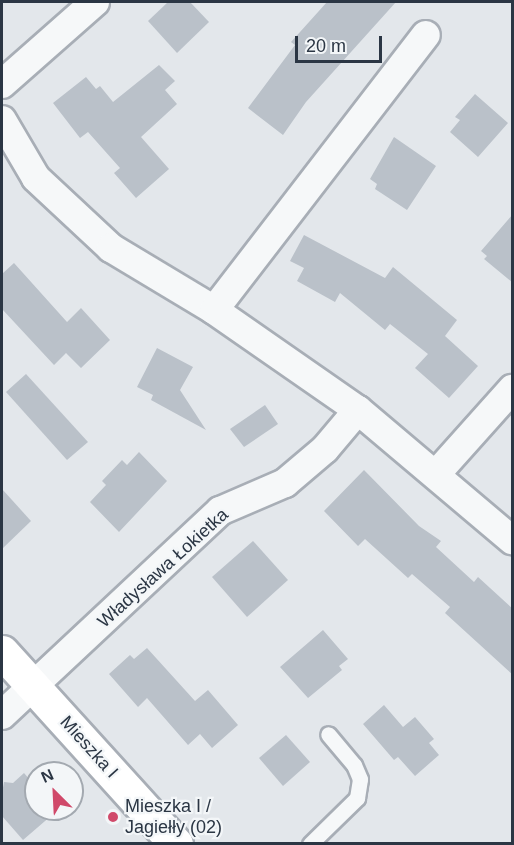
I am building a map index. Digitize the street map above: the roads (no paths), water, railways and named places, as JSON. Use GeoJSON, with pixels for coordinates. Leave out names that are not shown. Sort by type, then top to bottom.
{"type":"FeatureCollection","features":[{"type":"Feature","properties":{"kind":"street"},"geometry":{"type":"LineString","coordinates":[[2,84],[95,2]]}},
{"type":"Feature","properties":{"kind":"street"},"geometry":{"type":"LineString","coordinates":[[214,310],[426,35]]}},
{"type":"Feature","properties":{"kind":"street"},"geometry":{"type":"LineString","coordinates":[[2,120],[36,178],[111,248],[214,310],[358,410],[437,473],[513,540]]}},
{"type":"Feature","properties":{"kind":"street"},"geometry":{"type":"LineString","coordinates":[[437,473],[513,389]]}},
{"type":"Feature","properties":{"kind":"street","name":"Władysława Łokietka"},"geometry":{"type":"LineString","coordinates":[[2,715],[220,511],[285,483],[325,449],[358,410]]}},
{"type":"Feature","properties":{"kind":"street","name":"Mieszka I"},"geometry":{"type":"LineString","coordinates":[[2,652],[176,843]]}},
{"type":"Feature","properties":{"kind":"lane"},"geometry":{"type":"LineString","coordinates":[[310,843],[357,798],[360,779],[354,765],[328,734]]}},
{"type":"Feature","properties":{"kind":"place","name":"Mieszka I / Jagiełły (02)"},"geometry":{"type":"Point","coordinates":[113,817]}}]}
